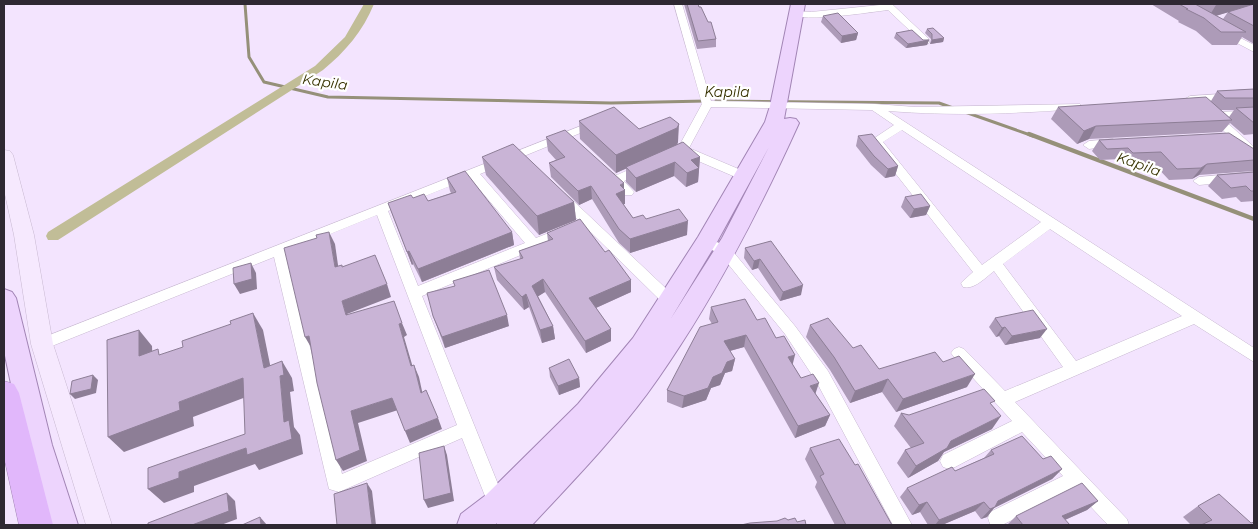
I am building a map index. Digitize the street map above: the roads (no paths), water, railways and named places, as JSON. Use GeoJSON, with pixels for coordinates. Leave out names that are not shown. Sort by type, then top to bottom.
{"type":"FeatureCollection","features":[{"type":"Feature","properties":{"kind":"highway"},"geometry":{"type":"LineString","coordinates":[[4,393],[36,525]]}},
{"type":"Feature","properties":{"kind":"main road"},"geometry":{"type":"LineString","coordinates":[[512,525],[616,413],[662,354],[716,247],[790,123],[787,107],[805,9]]}},
{"type":"Feature","properties":{"kind":"main road"},"geometry":{"type":"LineString","coordinates":[[472,525],[497,505],[588,412],[642,345],[669,300],[716,247],[744,176],[774,122],[787,107]]}},
{"type":"Feature","properties":{"kind":"main road"},"geometry":{"type":"LineString","coordinates":[[4,298],[38,445],[63,525]]}},
{"type":"Feature","properties":{"kind":"street"},"geometry":{"type":"LineString","coordinates":[[615,180],[682,150],[707,104],[678,4]]}},
{"type":"Feature","properties":{"kind":"street"},"geometry":{"type":"LineString","coordinates":[[805,9],[890,7],[926,41]]}},
{"type":"Feature","properties":{"kind":"street"},"geometry":{"type":"LineString","coordinates":[[1216,28],[1251,44]]}},
{"type":"Feature","properties":{"kind":"street"},"geometry":{"type":"LineString","coordinates":[[1176,100],[1254,95]]}},
{"type":"Feature","properties":{"kind":"street"},"geometry":{"type":"LineString","coordinates":[[1195,99],[1236,137],[1252,149]]}},
{"type":"Feature","properties":{"kind":"street"},"geometry":{"type":"LineString","coordinates":[[707,104],[787,107],[874,107],[924,110],[1091,105]]}},
{"type":"Feature","properties":{"kind":"street"},"geometry":{"type":"LineString","coordinates":[[874,107],[1254,356]]}},
{"type":"Feature","properties":{"kind":"street"},"geometry":{"type":"LineString","coordinates":[[1212,115],[1254,114]]}},
{"type":"Feature","properties":{"kind":"street"},"geometry":{"type":"LineString","coordinates":[[42,344],[472,173],[522,158],[570,138],[600,122]]}},
{"type":"Feature","properties":{"kind":"street"},"geometry":{"type":"LineString","coordinates":[[902,125],[876,141],[981,273]]}},
{"type":"Feature","properties":{"kind":"street"},"geometry":{"type":"LineString","coordinates":[[1216,138],[1236,137]]}},
{"type":"Feature","properties":{"kind":"street"},"geometry":{"type":"LineString","coordinates":[[1089,145],[1128,143]]}},
{"type":"Feature","properties":{"kind":"street"},"geometry":{"type":"LineString","coordinates":[[682,150],[744,176]]}},
{"type":"Feature","properties":{"kind":"street"},"geometry":{"type":"LineString","coordinates":[[4,155],[24,235],[42,344],[99,525]]}},
{"type":"Feature","properties":{"kind":"street"},"geometry":{"type":"LineString","coordinates":[[601,167],[628,192]]}},
{"type":"Feature","properties":{"kind":"street"},"geometry":{"type":"LineString","coordinates":[[472,173],[534,244]]}},
{"type":"Feature","properties":{"kind":"street"},"geometry":{"type":"LineString","coordinates":[[1199,181],[1254,176]]}},
{"type":"Feature","properties":{"kind":"street"},"geometry":{"type":"LineString","coordinates":[[554,188],[669,300]]}},
{"type":"Feature","properties":{"kind":"street"},"geometry":{"type":"LineString","coordinates":[[382,209],[497,505],[512,525]]}},
{"type":"Feature","properties":{"kind":"street"},"geometry":{"type":"LineString","coordinates":[[414,294],[589,222]]}},
{"type":"Feature","properties":{"kind":"street"},"geometry":{"type":"LineString","coordinates":[[968,283],[1050,222]]}},
{"type":"Feature","properties":{"kind":"street"},"geometry":{"type":"LineString","coordinates":[[716,247],[813,362],[903,525]]}},
{"type":"Feature","properties":{"kind":"street"},"geometry":{"type":"LineString","coordinates":[[279,250],[335,483],[343,482],[468,428]]}},
{"type":"Feature","properties":{"kind":"street"},"geometry":{"type":"LineString","coordinates":[[995,263],[1074,370]]}},
{"type":"Feature","properties":{"kind":"street"},"geometry":{"type":"LineString","coordinates":[[1002,400],[1196,317]]}},
{"type":"Feature","properties":{"kind":"street"},"geometry":{"type":"LineString","coordinates":[[959,353],[1120,525]]}},
{"type":"Feature","properties":{"kind":"street"},"geometry":{"type":"LineString","coordinates":[[973,393],[991,387]]}},
{"type":"Feature","properties":{"kind":"street"},"geometry":{"type":"LineString","coordinates":[[949,460],[1024,423]]}},
{"type":"Feature","properties":{"kind":"street"},"geometry":{"type":"LineString","coordinates":[[997,518],[1076,479]]}},
{"type":"Feature","properties":{"kind":"waterway","name":"Kapila"},"geometry":{"type":"LineString","coordinates":[[245,4],[249,57],[264,82],[328,97],[611,103],[706,101]]}},
{"type":"Feature","properties":{"kind":"waterway"},"geometry":{"type":"LineString","coordinates":[[53,236],[319,68],[348,39],[360,23],[369,4]]}},
{"type":"Feature","properties":{"kind":"waterway","name":"Kapila"},"geometry":{"type":"LineString","coordinates":[[716,101],[939,103],[953,108]]}},
{"type":"Feature","properties":{"kind":"waterway","name":"Kapila"},"geometry":{"type":"LineString","coordinates":[[965,112],[1033,136]]}},
{"type":"Feature","properties":{"kind":"waterway","name":"Kapila"},"geometry":{"type":"LineString","coordinates":[[1029,134],[1254,219]]}}]}
